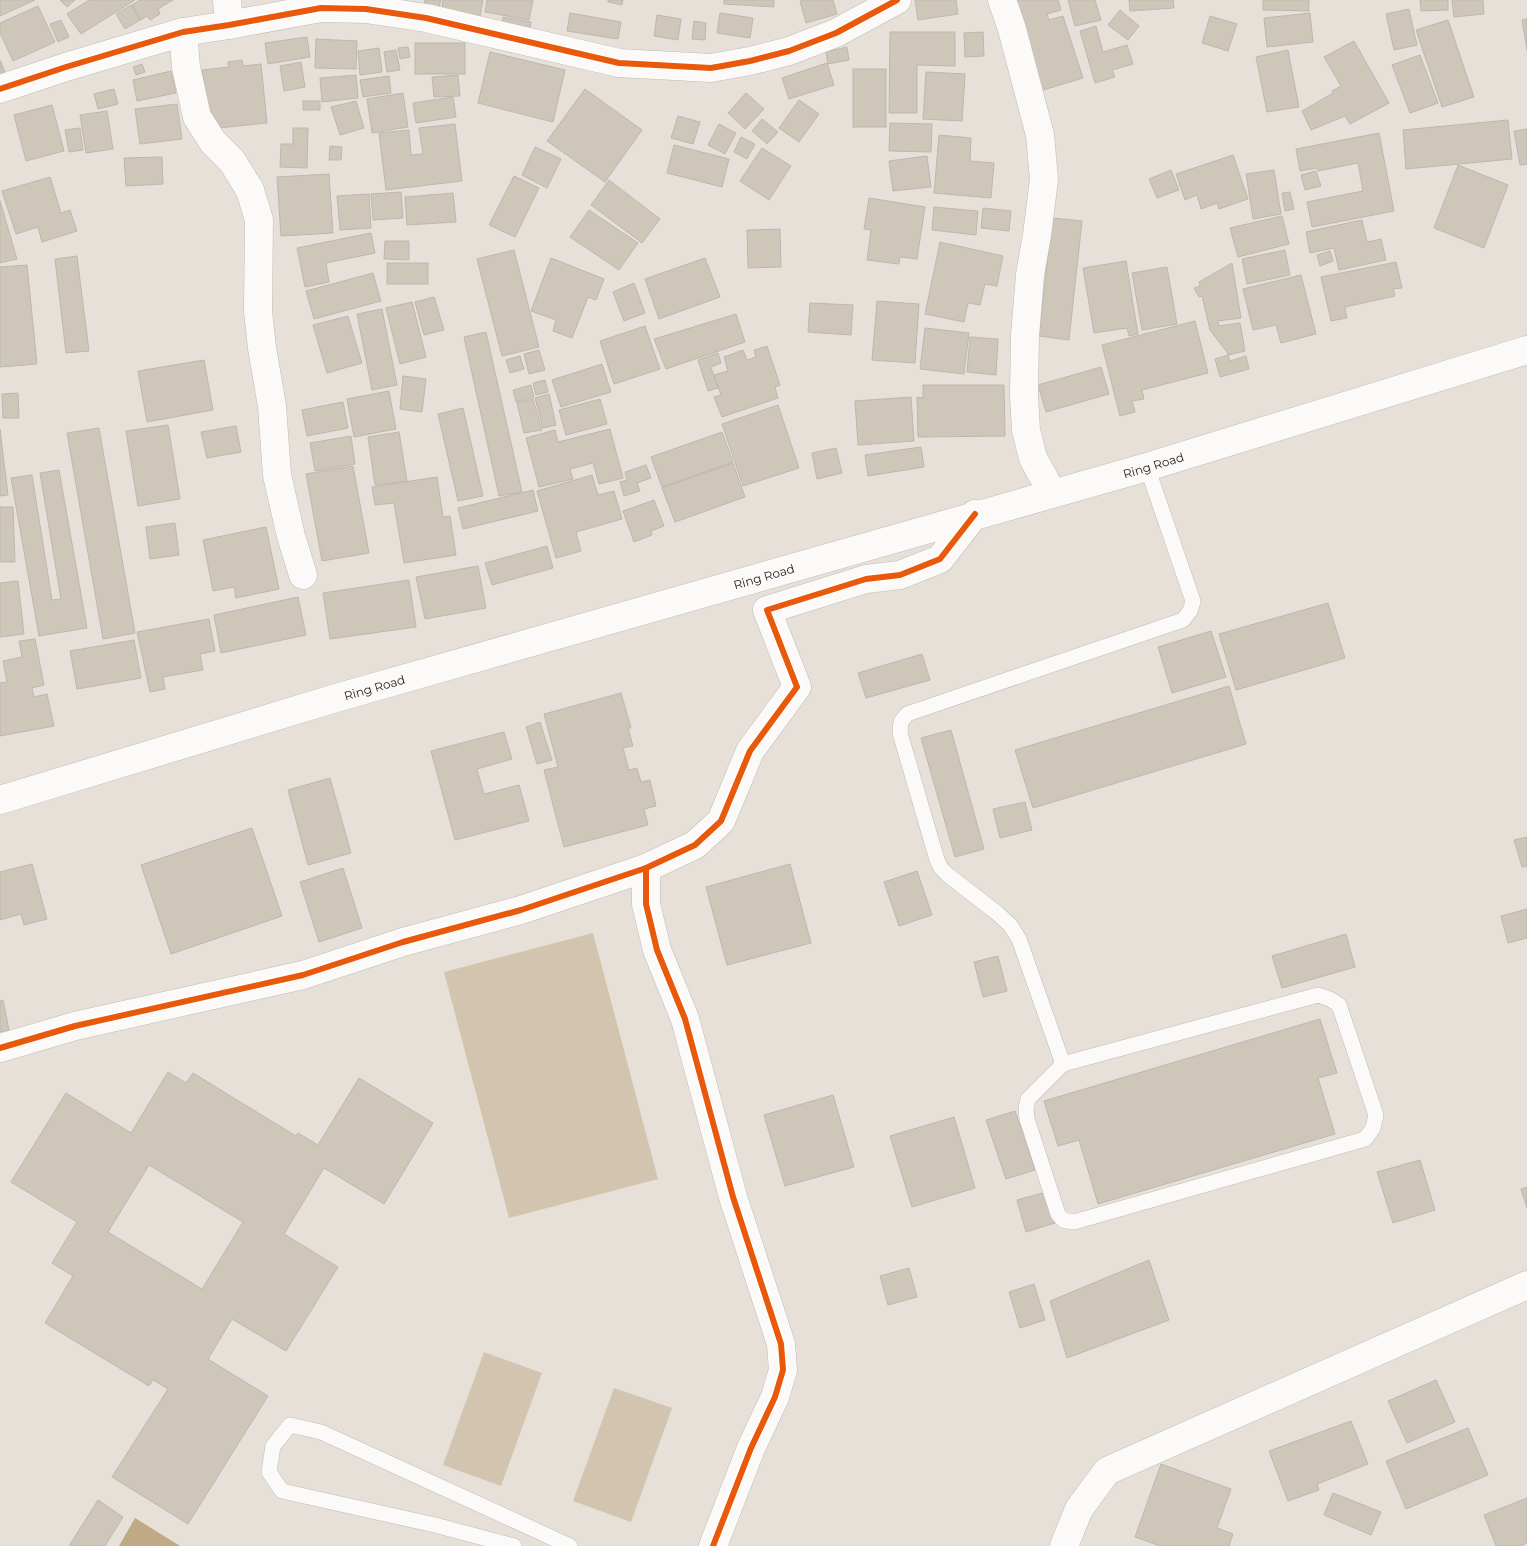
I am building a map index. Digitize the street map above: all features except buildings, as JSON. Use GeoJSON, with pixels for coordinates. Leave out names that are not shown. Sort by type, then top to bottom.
{"type":"FeatureCollection","features":[{"type":"Feature","properties":{"kind":"street"},"geometry":{"type":"LineString","coordinates":[[0,89],[183,32],[228,13],[321,8],[366,9],[435,20],[619,63],[711,68],[750,61],[789,50],[836,33],[897,0]]}},
{"type":"Feature","properties":{"kind":"street"},"geometry":{"type":"LineString","coordinates":[[1002,0],[1012,29],[1040,135],[1044,179],[1030,275],[1025,336],[1024,395],[1026,430],[1033,458],[1052,493]]}},
{"type":"Feature","properties":{"kind":"street"},"geometry":{"type":"LineString","coordinates":[[183,32],[186,67],[197,117],[213,142],[237,168],[250,190],[259,220],[258,312],[272,406],[277,475],[291,536],[303,575]]}},
{"type":"Feature","properties":{"kind":"street","name":"Ring Road"},"geometry":{"type":"LineString","coordinates":[[0,800],[336,698],[1147,466],[1527,350]]}},
{"type":"Feature","properties":{"kind":"street"},"geometry":{"type":"LineString","coordinates":[[0,1048],[75,1026],[303,974],[403,942],[521,910],[646,868],[695,845],[721,821],[750,751],[797,687],[767,610],[866,579],[900,575],[940,559],[975,514]]}},
{"type":"Feature","properties":{"kind":"street"},"geometry":{"type":"LineString","coordinates":[[646,868],[646,904],[657,950],[685,1020],[733,1197],[781,1344],[783,1370],[775,1397],[751,1448],[713,1546]]}},
{"type":"Feature","properties":{"kind":"street"},"geometry":{"type":"LineString","coordinates":[[1064,1546],[1079,1509],[1108,1471],[1527,1285]]}},
{"type":"Feature","properties":{"kind":"lane"},"geometry":{"type":"LineString","coordinates":[[1063,1064],[1019,939],[1003,919],[948,875],[941,868],[937,860],[900,733],[901,722],[907,714],[1183,620],[1190,611],[1193,602],[1147,466]]}},
{"type":"Feature","properties":{"kind":"lane"},"geometry":{"type":"LineString","coordinates":[[1318,995],[1330,999],[1339,1005],[1376,1115],[1373,1128],[1365,1138],[1074,1222],[1064,1220],[1058,1214],[1027,1119],[1026,1109],[1028,1099],[1063,1064],[1318,995]]}},
{"type":"Feature","properties":{"kind":"lane"},"geometry":{"type":"LineString","coordinates":[[514,1546],[435,1525],[282,1491],[269,1472],[274,1446],[290,1426],[322,1432],[570,1546]]}},
{"type":"Feature","properties":{"kind":"shaded area"},"geometry":{"type":"Polygon","coordinates":[[[593,933],[658,1179],[509,1218],[444,972],[593,933]]]}},
{"type":"Feature","properties":{"kind":"shaded area"},"geometry":{"type":"Polygon","coordinates":[[[484,1352],[542,1373],[501,1486],[443,1465],[484,1352]]]}},
{"type":"Feature","properties":{"kind":"shaded area"},"geometry":{"type":"Polygon","coordinates":[[[614,1388],[672,1408],[631,1522],[573,1501],[614,1388]]]}},
{"type":"Feature","properties":{"kind":"shaded area"},"geometry":{"type":"Polygon","coordinates":[[[135,1518],[180,1546],[119,1546],[135,1518]]]}},
{"type":"Feature","properties":{"kind":"cycle path"},"geometry":{"type":"LineString","coordinates":[[0,89],[183,32],[321,8],[366,9],[426,18],[619,63],[711,68],[789,51],[836,33],[897,0]]}},
{"type":"Feature","properties":{"kind":"cycle path"},"geometry":{"type":"LineString","coordinates":[[0,1048],[75,1026],[303,975],[403,942],[521,910],[646,868],[695,845],[721,821],[750,751],[797,687],[767,610],[866,579],[900,575],[940,559],[975,514]]}},
{"type":"Feature","properties":{"kind":"cycle path"},"geometry":{"type":"LineString","coordinates":[[646,868],[646,904],[657,950],[685,1019],[733,1197],[781,1344],[783,1370],[775,1397],[751,1448],[713,1546]]}}]}
